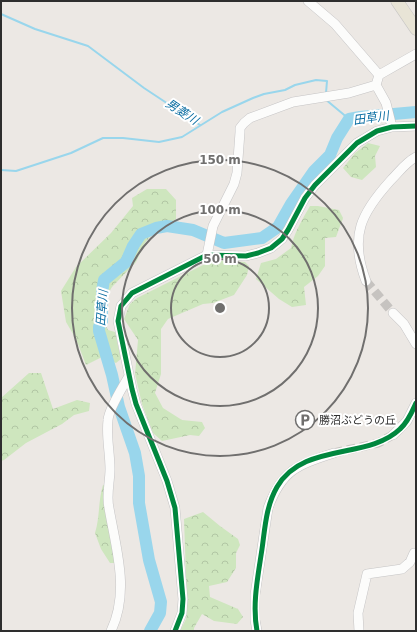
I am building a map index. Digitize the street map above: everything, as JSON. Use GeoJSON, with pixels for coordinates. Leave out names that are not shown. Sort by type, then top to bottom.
{"type":"FeatureCollection","features":[{"type":"Feature","properties":{"kind":"main road"},"geometry":{"type":"LineString","coordinates":[[397,1],[416,29]]}},
{"type":"Feature","properties":{"kind":"street"},"geometry":{"type":"LineString","coordinates":[[308,1],[335,24],[379,75]]}},
{"type":"Feature","properties":{"kind":"street"},"geometry":{"type":"LineString","coordinates":[[392,127],[386,103],[376,85],[379,75],[416,54]]}},
{"type":"Feature","properties":{"kind":"street"},"geometry":{"type":"LineString","coordinates":[[207,255],[213,226],[236,179],[240,128],[244,123],[250,118],[293,102],[349,93],[376,85]]}},
{"type":"Feature","properties":{"kind":"street"},"geometry":{"type":"LineString","coordinates":[[175,631],[182,613],[182,599],[175,508],[167,482],[136,404],[118,321],[121,306],[132,293],[207,255],[246,256],[270,248],[282,239],[305,198],[315,185],[364,138],[377,131],[392,127],[416,126]]}},
{"type":"Feature","properties":{"kind":"street"},"geometry":{"type":"LineString","coordinates":[[366,281],[361,268],[359,254],[358,239],[362,222],[370,205],[377,196],[408,162],[416,157]]}},
{"type":"Feature","properties":{"kind":"street"},"geometry":{"type":"LineString","coordinates":[[393,313],[404,324],[416,344]]}},
{"type":"Feature","properties":{"kind":"street"},"geometry":{"type":"LineString","coordinates":[[111,631],[119,609],[120,573],[118,548],[108,502],[110,470],[108,419],[129,376]]}},
{"type":"Feature","properties":{"kind":"street"},"geometry":{"type":"LineString","coordinates":[[393,435],[407,421],[416,403]]}},
{"type":"Feature","properties":{"kind":"street"},"geometry":{"type":"LineString","coordinates":[[257,631],[255,620],[255,595],[268,508],[272,498],[278,486],[294,469],[305,462],[334,453]]}},
{"type":"Feature","properties":{"kind":"street"},"geometry":{"type":"LineString","coordinates":[[359,631],[358,613],[367,574],[402,569],[410,562],[414,553]]}},
{"type":"Feature","properties":{"kind":"green space"},"geometry":{"type":"Polygon","coordinates":[[[368,143],[380,146],[375,156],[376,167],[362,180],[351,177],[343,168],[355,153],[368,143]]]}},
{"type":"Feature","properties":{"kind":"green space"},"geometry":{"type":"Polygon","coordinates":[[[147,189],[166,189],[176,200],[176,219],[154,232],[145,243],[136,262],[112,287],[98,311],[108,330],[115,332],[121,359],[116,363],[102,357],[86,365],[76,339],[66,322],[61,291],[76,267],[111,233],[133,206],[132,198],[147,189]]]}},
{"type":"Feature","properties":{"kind":"green space"},"geometry":{"type":"Polygon","coordinates":[[[310,206],[339,210],[343,218],[336,237],[325,238],[325,266],[318,276],[304,287],[306,305],[292,307],[279,299],[256,279],[261,263],[276,259],[291,248],[296,232],[310,206]]]}},
{"type":"Feature","properties":{"kind":"green space"},"geometry":{"type":"Polygon","coordinates":[[[213,260],[245,262],[249,266],[247,275],[234,295],[213,303],[203,304],[168,319],[161,329],[161,374],[155,393],[163,408],[182,420],[202,422],[205,428],[199,436],[190,435],[162,441],[153,433],[142,404],[135,374],[138,340],[124,319],[130,304],[137,298],[213,260]]]}},
{"type":"Feature","properties":{"kind":"green space"},"geometry":{"type":"Polygon","coordinates":[[[29,373],[41,373],[53,409],[77,400],[90,403],[89,411],[74,415],[62,424],[26,443],[1,461],[1,398],[29,373]]]}},
{"type":"Feature","properties":{"kind":"green space"},"geometry":{"type":"Polygon","coordinates":[[[103,485],[106,486],[116,563],[110,563],[101,549],[95,533],[103,485]]]}},
{"type":"Feature","properties":{"kind":"green space"},"geometry":{"type":"Polygon","coordinates":[[[203,512],[238,539],[240,545],[236,553],[236,568],[227,582],[209,586],[210,597],[238,609],[243,617],[237,624],[214,621],[202,614],[194,628],[194,631],[180,631],[186,619],[187,605],[184,519],[203,512]]]}},
{"type":"Feature","properties":{"kind":"waterway","name":"男菱川"},"geometry":{"type":"LineString","coordinates":[[1,14],[35,29],[88,46],[144,88],[200,125]]}},
{"type":"Feature","properties":{"kind":"waterway"},"geometry":{"type":"LineString","coordinates":[[1,170],[16,171],[71,153],[103,138],[123,138],[159,142],[182,137],[222,112],[253,98],[316,80],[327,81],[326,93]]}},
{"type":"Feature","properties":{"kind":"waterway","name":"男菱川"},"geometry":{"type":"LineString","coordinates":[[325,99],[349,119]]}},
{"type":"Feature","properties":{"kind":"waterway","name":"田草川"},"geometry":{"type":"LineString","coordinates":[[150,631],[160,613],[161,602],[149,560],[139,503],[139,476],[135,453],[119,407],[112,375],[99,331],[102,321],[102,292],[104,280],[126,262],[133,246],[141,234],[156,228],[167,226],[193,230],[224,243],[262,238],[278,227],[291,204],[314,171],[330,155],[337,138],[349,119],[416,112]]}},
{"type":"Feature","properties":{"kind":"tunnel"},"geometry":{"type":"LineString","coordinates":[[366,281],[393,313]]}},
{"type":"Feature","properties":{"kind":"tunnel"},"geometry":{"type":"LineString","coordinates":[[334,453],[378,443],[393,435]]}},
{"type":"Feature","properties":{"kind":"cycle path"},"geometry":{"type":"LineString","coordinates":[[175,631],[182,613],[183,599],[175,508],[167,481],[136,404],[118,321],[121,306],[132,293],[207,255],[246,256],[271,248],[282,239],[305,198],[315,185],[357,143],[377,131],[392,127],[416,126]]}},
{"type":"Feature","properties":{"kind":"cycle path"},"geometry":{"type":"LineString","coordinates":[[257,631],[255,611],[257,580],[266,517],[270,502],[277,487],[288,473],[303,463],[319,457],[371,445],[387,439],[400,429],[410,417],[416,403]]}},
{"type":"Feature","properties":{"kind":"place","name":"勝沼ぶどうの丘"},"geometry":{"type":"Point","coordinates":[305,420]}}]}
